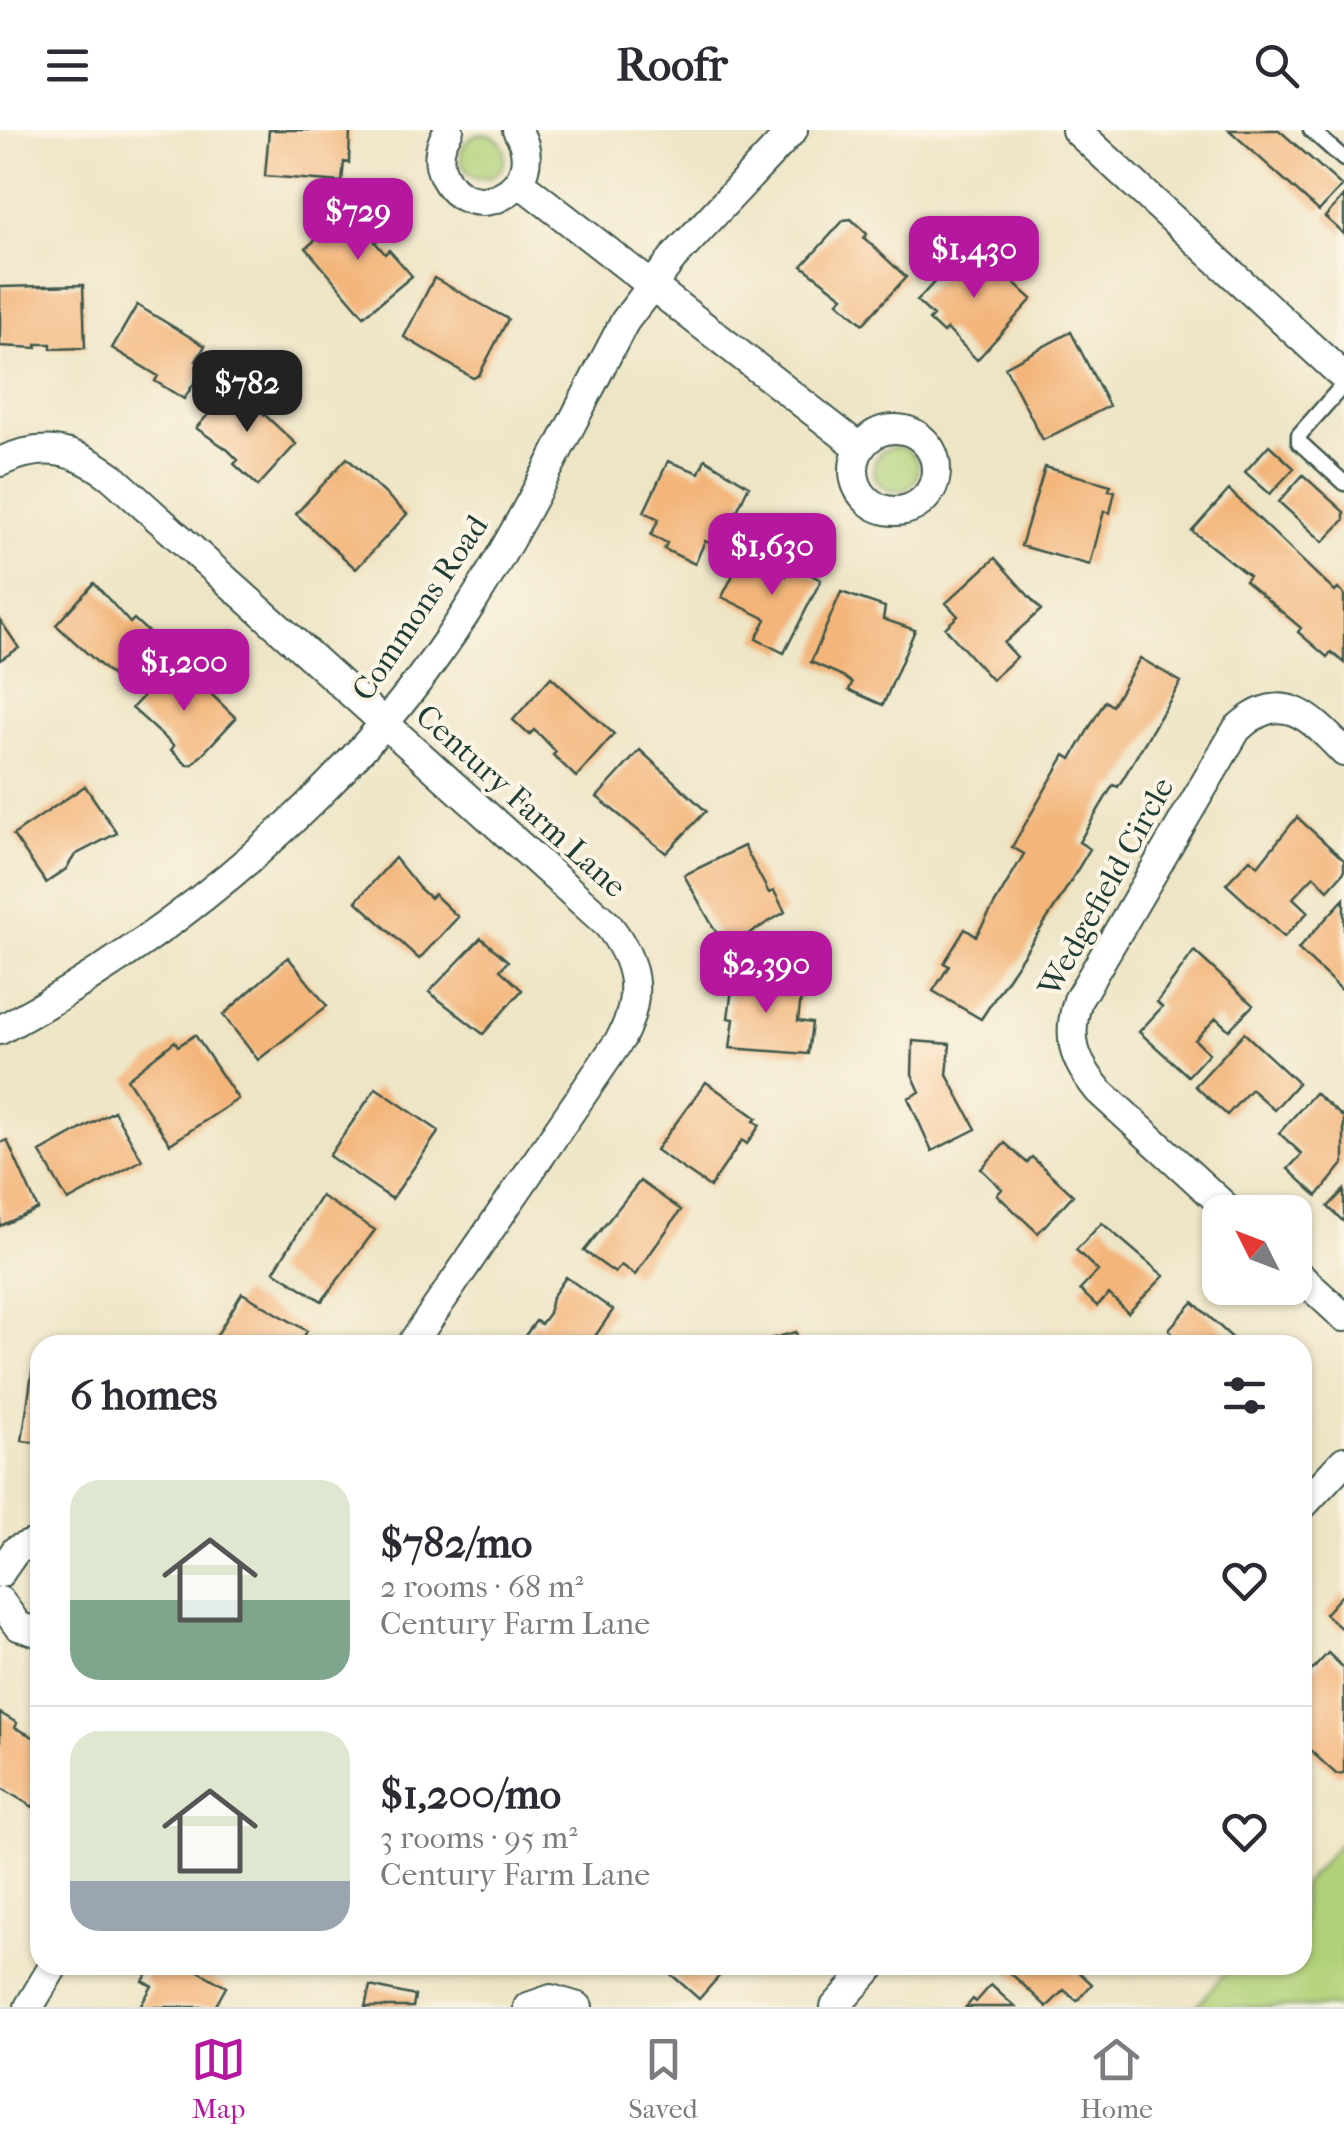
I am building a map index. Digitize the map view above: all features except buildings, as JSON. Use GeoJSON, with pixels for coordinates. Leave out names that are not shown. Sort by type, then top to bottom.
{"type":"FeatureCollection","features":[{"type":"Feature","properties":{"kind":"street"},"geometry":{"type":"LineString","coordinates":[[449,130],[439,152],[440,166],[455,191],[482,201],[509,192],[519,182],[526,154],[517,130]]}},
{"type":"Feature","properties":{"kind":"street","name":"Commons Road"},"geometry":{"type":"LineString","coordinates":[[0,1030],[113,961],[188,908],[259,850],[384,726],[464,617],[505,550],[625,321],[649,286],[793,130]]}},
{"type":"Feature","properties":{"kind":"street"},"geometry":{"type":"LineString","coordinates":[[1076,130],[1344,376]]}},
{"type":"Feature","properties":{"kind":"street"},"geometry":{"type":"LineString","coordinates":[[519,182],[860,448]]}},
{"type":"Feature","properties":{"kind":"street","name":"Century Farm Lane"},"geometry":{"type":"LineString","coordinates":[[0,462],[40,448],[88,458],[608,926],[632,962],[636,979],[632,1016],[622,1038],[418,1335]]}},
{"type":"Feature","properties":{"kind":"street","name":"Wedgefield Circle"},"geometry":{"type":"LineString","coordinates":[[1212,1195],[1082,1071],[1071,1047],[1070,1025],[1078,1000],[1237,729],[1267,707],[1284,708],[1307,717],[1344,752]]}},
{"type":"Feature","properties":{"kind":"street"},"geometry":{"type":"LineString","coordinates":[[1312,1288],[1344,1317]]}},
{"type":"Feature","properties":{"kind":"street"},"geometry":{"type":"LineString","coordinates":[[1312,1495],[1344,1461]]}},
{"type":"Feature","properties":{"kind":"street"},"geometry":{"type":"LineString","coordinates":[[0,1573],[16,1550],[30,1544]]}},
{"type":"Feature","properties":{"kind":"street"},"geometry":{"type":"LineString","coordinates":[[0,1601],[18,1626],[30,1630]]}},
{"type":"Feature","properties":{"kind":"street"},"geometry":{"type":"LineString","coordinates":[[30,2007],[48,1975]]}},
{"type":"Feature","properties":{"kind":"street"},"geometry":{"type":"LineString","coordinates":[[834,2007],[864,1975]]}},
{"type":"Feature","properties":{"kind":"street"},"geometry":{"type":"LineString","coordinates":[[528,2007],[550,1999],[578,2007]]}},
{"type":"Feature","properties":{"kind":"lane"},"geometry":{"type":"LineString","coordinates":[[1311,130],[1344,159]]}},
{"type":"Feature","properties":{"kind":"lane"},"geometry":{"type":"LineString","coordinates":[[1344,384],[1299,435],[1299,442],[1344,483]]}},
{"type":"Feature","properties":{"kind":"green space"},"geometry":{"type":"Polygon","coordinates":[[[483,134],[499,140],[505,156],[499,172],[483,178],[467,172],[461,156],[467,140],[483,134]]]}},
{"type":"Feature","properties":{"kind":"green space"},"geometry":{"type":"Polygon","coordinates":[[[896,447],[911,454],[918,469],[911,484],[896,491],[881,484],[874,469],[881,454],[896,447]]]}},
{"type":"Feature","properties":{"kind":"green space"},"geometry":{"type":"Polygon","coordinates":[[[1344,1838],[1344,2007],[1195,2007],[1223,1975],[1312,1975],[1312,1875],[1344,1838]]]}}]}
